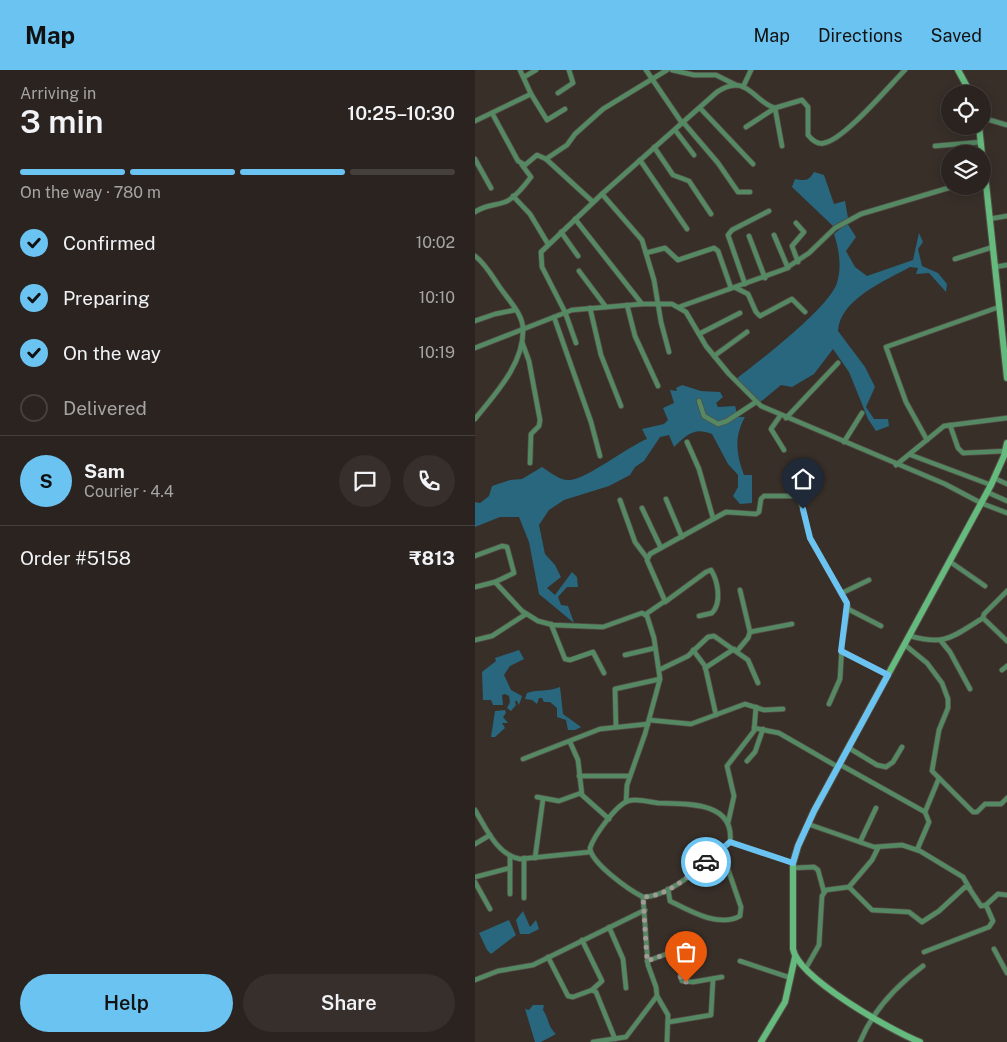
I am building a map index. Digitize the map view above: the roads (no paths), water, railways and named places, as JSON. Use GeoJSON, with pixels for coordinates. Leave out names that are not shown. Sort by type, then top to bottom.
{"type":"FeatureCollection","features":[{"type":"Feature","properties":{"kind":"street"},"geometry":{"type":"LineString","coordinates":[[520,70],[531,94],[547,120],[565,109]]}},
{"type":"Feature","properties":{"kind":"street"},"geometry":{"type":"LineString","coordinates":[[524,77],[536,70]]}},
{"type":"Feature","properties":{"kind":"street"},"geometry":{"type":"LineString","coordinates":[[558,93],[573,83],[569,70]]}},
{"type":"Feature","properties":{"kind":"street"},"geometry":{"type":"LineString","coordinates":[[646,70],[683,123],[718,163],[738,192],[750,192]]}},
{"type":"Feature","properties":{"kind":"street"},"geometry":{"type":"LineString","coordinates":[[546,159],[567,145],[575,134],[603,109],[667,70]]}},
{"type":"Feature","properties":{"kind":"street"},"geometry":{"type":"LineString","coordinates":[[671,70],[694,75],[716,75],[740,86],[775,108],[783,146]]}},
{"type":"Feature","properties":{"kind":"street"},"geometry":{"type":"LineString","coordinates":[[576,343],[565,312],[540,261],[541,252],[575,218],[654,147],[723,88],[740,86],[751,70]]}},
{"type":"Feature","properties":{"kind":"street"},"geometry":{"type":"LineString","coordinates":[[746,127],[775,108],[799,100],[804,101],[808,108],[808,134],[814,141],[824,144],[834,139],[846,129],[905,70]]}},
{"type":"Feature","properties":{"kind":"street"},"geometry":{"type":"LineString","coordinates":[[958,70],[966,85]]}},
{"type":"Feature","properties":{"kind":"street"},"geometry":{"type":"LineString","coordinates":[[475,121],[531,94]]}},
{"type":"Feature","properties":{"kind":"street"},"geometry":{"type":"LineString","coordinates":[[700,108],[753,164]]}},
{"type":"Feature","properties":{"kind":"street"},"geometry":{"type":"LineString","coordinates":[[475,212],[487,205],[507,202],[531,177],[518,161],[492,112]]}},
{"type":"Feature","properties":{"kind":"street"},"geometry":{"type":"LineString","coordinates":[[991,121],[1007,126]]}},
{"type":"Feature","properties":{"kind":"street"},"geometry":{"type":"LineString","coordinates":[[675,130],[694,156]]}},
{"type":"Feature","properties":{"kind":"street"},"geometry":{"type":"LineString","coordinates":[[980,135],[981,145]]}},
{"type":"Feature","properties":{"kind":"street"},"geometry":{"type":"LineString","coordinates":[[935,146],[981,142]]}},
{"type":"Feature","properties":{"kind":"street"},"geometry":{"type":"LineString","coordinates":[[654,147],[673,175],[689,181],[711,214]]}},
{"type":"Feature","properties":{"kind":"street"},"geometry":{"type":"LineString","coordinates":[[522,165],[537,155],[546,159],[593,202]]}},
{"type":"Feature","properties":{"kind":"street"},"geometry":{"type":"LineString","coordinates":[[475,159],[491,188]]}},
{"type":"Feature","properties":{"kind":"street"},"geometry":{"type":"LineString","coordinates":[[640,160],[687,229]]}},
{"type":"Feature","properties":{"kind":"street"},"geometry":{"type":"LineString","coordinates":[[679,307],[765,278],[788,268],[798,262],[835,228],[854,217],[877,208],[941,190]]}},
{"type":"Feature","properties":{"kind":"street"},"geometry":{"type":"LineString","coordinates":[[602,194],[641,236],[659,303],[661,322],[669,352]]}},
{"type":"Feature","properties":{"kind":"street"},"geometry":{"type":"LineString","coordinates":[[986,195],[999,307],[1004,324],[1007,378]]}},
{"type":"Feature","properties":{"kind":"street"},"geometry":{"type":"LineString","coordinates":[[513,196],[530,214],[548,244]]}},
{"type":"Feature","properties":{"kind":"street"},"geometry":{"type":"LineString","coordinates":[[745,284],[727,235],[732,230],[769,211]]}},
{"type":"Feature","properties":{"kind":"street"},"geometry":{"type":"LineString","coordinates":[[989,218],[1007,216]]}},
{"type":"Feature","properties":{"kind":"street"},"geometry":{"type":"LineString","coordinates":[[575,218],[641,304]]}},
{"type":"Feature","properties":{"kind":"street"},"geometry":{"type":"LineString","coordinates":[[796,223],[804,232],[792,246],[798,262]]}},
{"type":"Feature","properties":{"kind":"street"},"geometry":{"type":"LineString","coordinates":[[561,232],[578,256]]}},
{"type":"Feature","properties":{"kind":"street"},"geometry":{"type":"LineString","coordinates":[[774,234],[788,268]]}},
{"type":"Feature","properties":{"kind":"street"},"geometry":{"type":"LineString","coordinates":[[749,236],[765,278]]}},
{"type":"Feature","properties":{"kind":"street"},"geometry":{"type":"LineString","coordinates":[[955,258],[993,247]]}},
{"type":"Feature","properties":{"kind":"street"},"geometry":{"type":"LineString","coordinates":[[647,254],[665,248],[678,260],[714,248],[718,251],[733,288],[748,294],[755,312],[760,316],[792,299],[805,312]]}},
{"type":"Feature","properties":{"kind":"street"},"geometry":{"type":"LineString","coordinates":[[475,256],[483,264],[515,310],[523,328],[514,367],[475,419]]}},
{"type":"Feature","properties":{"kind":"street"},"geometry":{"type":"LineString","coordinates":[[995,267],[1007,265]]}},
{"type":"Feature","properties":{"kind":"street"},"geometry":{"type":"LineString","coordinates":[[579,271],[605,307]]}},
{"type":"Feature","properties":{"kind":"street"},"geometry":{"type":"LineString","coordinates":[[475,348],[565,312],[590,308],[659,303],[679,307],[686,312],[714,356],[756,402],[780,416],[945,484],[1007,514]]}},
{"type":"Feature","properties":{"kind":"street"},"geometry":{"type":"LineString","coordinates":[[627,305],[635,336],[658,386]]}},
{"type":"Feature","properties":{"kind":"street"},"geometry":{"type":"LineString","coordinates":[[927,440],[906,402],[886,347],[999,307]]}},
{"type":"Feature","properties":{"kind":"street"},"geometry":{"type":"LineString","coordinates":[[590,308],[601,356],[621,406]]}},
{"type":"Feature","properties":{"kind":"street"},"geometry":{"type":"LineString","coordinates":[[475,321],[515,310]]}},
{"type":"Feature","properties":{"kind":"street"},"geometry":{"type":"LineString","coordinates":[[699,334],[740,313]]}},
{"type":"Feature","properties":{"kind":"street"},"geometry":{"type":"LineString","coordinates":[[554,317],[591,422],[600,456]]}},
{"type":"Feature","properties":{"kind":"street"},"geometry":{"type":"LineString","coordinates":[[714,356],[747,332]]}},
{"type":"Feature","properties":{"kind":"street"},"geometry":{"type":"LineString","coordinates":[[521,340],[529,362],[540,420],[539,426],[531,434],[530,463]]}},
{"type":"Feature","properties":{"kind":"street"},"geometry":{"type":"LineString","coordinates":[[786,418],[838,363]]}},
{"type":"Feature","properties":{"kind":"street"},"geometry":{"type":"LineString","coordinates":[[699,401],[704,416],[717,424],[727,421],[756,402]]}},
{"type":"Feature","properties":{"kind":"street"},"geometry":{"type":"LineString","coordinates":[[844,442],[862,412]]}},
{"type":"Feature","properties":{"kind":"street"},"geometry":{"type":"LineString","coordinates":[[780,416],[771,429],[784,450]]}},
{"type":"Feature","properties":{"kind":"street"},"geometry":{"type":"LineString","coordinates":[[896,465],[911,455],[936,431],[950,425],[1007,418]]}},
{"type":"Feature","properties":{"kind":"street"},"geometry":{"type":"LineString","coordinates":[[950,425],[958,448],[963,453],[1006,454]]}},
{"type":"Feature","properties":{"kind":"street"},"geometry":{"type":"LineString","coordinates":[[687,442],[699,469],[713,518]]}},
{"type":"Feature","properties":{"kind":"street"},"geometry":{"type":"LineString","coordinates":[[761,1042],[783,1007],[795,957],[793,949],[793,865],[798,846],[839,766],[991,485],[1006,454],[1007,443]]}},
{"type":"Feature","properties":{"kind":"street"},"geometry":{"type":"LineString","coordinates":[[911,455],[991,485]]}},
{"type":"Feature","properties":{"kind":"street"},"geometry":{"type":"LineString","coordinates":[[994,478],[1007,484]]}},
{"type":"Feature","properties":{"kind":"street"},"geometry":{"type":"LineString","coordinates":[[987,492],[1007,500]]}},
{"type":"Feature","properties":{"kind":"street"},"geometry":{"type":"LineString","coordinates":[[647,558],[713,518],[730,511],[754,515],[759,512],[761,499],[764,496],[799,496],[810,538],[842,593],[848,609],[841,651],[840,679],[829,704]]}},
{"type":"Feature","properties":{"kind":"street"},"geometry":{"type":"LineString","coordinates":[[666,499],[682,537]]}},
{"type":"Feature","properties":{"kind":"street"},"geometry":{"type":"LineString","coordinates":[[620,500],[635,542],[647,558],[665,598],[664,603]]}},
{"type":"Feature","properties":{"kind":"street"},"geometry":{"type":"LineString","coordinates":[[643,508],[661,548]]}},
{"type":"Feature","properties":{"kind":"street"},"geometry":{"type":"LineString","coordinates":[[475,556],[502,546],[507,547],[514,573],[495,582],[475,587]]}},
{"type":"Feature","properties":{"kind":"street"},"geometry":{"type":"LineString","coordinates":[[949,561],[985,586]]}},
{"type":"Feature","properties":{"kind":"street"},"geometry":{"type":"LineString","coordinates":[[495,582],[527,614],[551,624],[603,628],[645,614],[664,603],[705,572],[711,570],[717,586],[717,604],[712,613],[699,616]]}},
{"type":"Feature","properties":{"kind":"street"},"geometry":{"type":"LineString","coordinates":[[842,593],[869,580]]}},
{"type":"Feature","properties":{"kind":"street"},"geometry":{"type":"LineString","coordinates":[[705,668],[735,650],[748,638],[750,632],[740,590]]}},
{"type":"Feature","properties":{"kind":"street"},"geometry":{"type":"LineString","coordinates":[[910,636],[928,641],[941,641],[983,618],[984,614],[1007,591]]}},
{"type":"Feature","properties":{"kind":"street"},"geometry":{"type":"LineString","coordinates":[[848,609],[881,626]]}},
{"type":"Feature","properties":{"kind":"street"},"geometry":{"type":"LineString","coordinates":[[475,640],[492,636],[527,614]]}},
{"type":"Feature","properties":{"kind":"street"},"geometry":{"type":"LineString","coordinates":[[626,802],[630,776],[649,722],[660,679],[655,648],[645,614]]}},
{"type":"Feature","properties":{"kind":"street"},"geometry":{"type":"LineString","coordinates":[[983,618],[1007,642]]}},
{"type":"Feature","properties":{"kind":"street"},"geometry":{"type":"LineString","coordinates":[[551,624],[565,659],[570,660],[593,652],[605,672]]}},
{"type":"Feature","properties":{"kind":"street"},"geometry":{"type":"LineString","coordinates":[[750,632],[792,624]]}},
{"type":"Feature","properties":{"kind":"street"},"geometry":{"type":"LineString","coordinates":[[659,670],[693,650],[711,636],[735,650],[751,663],[759,683]]}},
{"type":"Feature","properties":{"kind":"street"},"geometry":{"type":"LineString","coordinates":[[941,641],[950,652],[970,689]]}},
{"type":"Feature","properties":{"kind":"street"},"geometry":{"type":"LineString","coordinates":[[905,645],[927,663],[942,683],[948,699],[948,708],[939,730],[938,746],[932,768],[939,778],[975,813],[985,804],[1001,804],[1007,798]]}},
{"type":"Feature","properties":{"kind":"street"},"geometry":{"type":"LineString","coordinates":[[625,655],[655,648]]}},
{"type":"Feature","properties":{"kind":"street"},"geometry":{"type":"LineString","coordinates":[[693,650],[705,668],[716,715]]}},
{"type":"Feature","properties":{"kind":"street"},"geometry":{"type":"LineString","coordinates":[[841,651],[888,675]]}},
{"type":"Feature","properties":{"kind":"street"},"geometry":{"type":"LineString","coordinates":[[1002,670],[1007,666]]}},
{"type":"Feature","properties":{"kind":"street"},"geometry":{"type":"LineString","coordinates":[[616,727],[615,689],[660,679]]}},
{"type":"Feature","properties":{"kind":"street"},"geometry":{"type":"LineString","coordinates":[[523,759],[570,742],[596,730],[649,722],[691,724],[745,704],[767,710],[783,709]]}},
{"type":"Feature","properties":{"kind":"street"},"geometry":{"type":"LineString","coordinates":[[730,842],[728,823],[733,796],[727,763],[754,728],[756,707]]}},
{"type":"Feature","properties":{"kind":"street"},"geometry":{"type":"LineString","coordinates":[[754,728],[779,733],[925,812],[929,822],[917,850]]}},
{"type":"Feature","properties":{"kind":"street"},"geometry":{"type":"LineString","coordinates":[[747,761],[755,752],[763,729]]}},
{"type":"Feature","properties":{"kind":"street"},"geometry":{"type":"LineString","coordinates":[[570,742],[579,760],[581,793],[609,819]]}},
{"type":"Feature","properties":{"kind":"street"},"geometry":{"type":"LineString","coordinates":[[849,748],[877,765],[886,767],[893,762],[902,747]]}},
{"type":"Feature","properties":{"kind":"street"},"geometry":{"type":"LineString","coordinates":[[579,776],[630,776]]}},
{"type":"Feature","properties":{"kind":"street"},"geometry":{"type":"LineString","coordinates":[[925,812],[939,778]]}},
{"type":"Feature","properties":{"kind":"street"},"geometry":{"type":"LineString","coordinates":[[537,797],[559,802],[581,793]]}},
{"type":"Feature","properties":{"kind":"street"},"geometry":{"type":"LineString","coordinates":[[535,858],[543,799]]}},
{"type":"Feature","properties":{"kind":"street"},"geometry":{"type":"LineString","coordinates":[[590,852],[595,835],[626,802],[636,800],[703,806],[720,813],[728,823]]}},
{"type":"Feature","properties":{"kind":"street"},"geometry":{"type":"LineString","coordinates":[[860,842],[876,808]]}},
{"type":"Feature","properties":{"kind":"street"},"geometry":{"type":"LineString","coordinates":[[475,810],[489,835],[510,857],[535,858],[590,852]]}},
{"type":"Feature","properties":{"kind":"street"},"geometry":{"type":"LineString","coordinates":[[808,824],[878,848],[902,845],[917,850],[963,877],[979,904],[986,905]]}},
{"type":"Feature","properties":{"kind":"street"},"geometry":{"type":"LineString","coordinates":[[475,844],[489,835]]}},
{"type":"Feature","properties":{"kind":"street"},"geometry":{"type":"LineString","coordinates":[[590,852],[604,868],[643,897],[649,897],[667,889],[698,869],[730,842]]}},
{"type":"Feature","properties":{"kind":"street"},"geometry":{"type":"LineString","coordinates":[[730,842],[793,865],[815,867],[818,870],[824,892],[818,948],[805,968]]}},
{"type":"Feature","properties":{"kind":"street"},"geometry":{"type":"LineString","coordinates":[[824,892],[849,887],[872,860],[878,848]]}},
{"type":"Feature","properties":{"kind":"street"},"geometry":{"type":"LineString","coordinates":[[667,889],[671,901],[709,918],[723,921],[740,916],[741,907],[721,849]]}},
{"type":"Feature","properties":{"kind":"street"},"geometry":{"type":"LineString","coordinates":[[510,857],[511,894]]}},
{"type":"Feature","properties":{"kind":"street"},"geometry":{"type":"LineString","coordinates":[[524,858],[524,898]]}},
{"type":"Feature","properties":{"kind":"street"},"geometry":{"type":"LineString","coordinates":[[475,877],[510,868]]}},
{"type":"Feature","properties":{"kind":"street"},"geometry":{"type":"LineString","coordinates":[[475,882],[490,909]]}},
{"type":"Feature","properties":{"kind":"street"},"geometry":{"type":"LineString","coordinates":[[849,887],[872,910],[909,912],[922,922],[941,909],[963,888],[967,887],[971,890]]}},
{"type":"Feature","properties":{"kind":"street"},"geometry":{"type":"LineString","coordinates":[[986,905],[998,894],[1007,895]]}},
{"type":"Feature","properties":{"kind":"street"},"geometry":{"type":"LineString","coordinates":[[643,897],[647,961],[657,988],[657,996],[667,1012],[669,1022],[667,1042]]}},
{"type":"Feature","properties":{"kind":"street"},"geometry":{"type":"LineString","coordinates":[[925,952],[989,927],[993,921],[986,905]]}},
{"type":"Feature","properties":{"kind":"street"},"geometry":{"type":"LineString","coordinates":[[475,980],[498,971],[527,967],[645,910]]}},
{"type":"Feature","properties":{"kind":"street"},"geometry":{"type":"LineString","coordinates":[[609,927],[623,960],[626,988]]}},
{"type":"Feature","properties":{"kind":"street"},"geometry":{"type":"LineString","coordinates":[[547,958],[568,996],[573,997],[592,990],[602,981],[582,940]]}},
{"type":"Feature","properties":{"kind":"street"},"geometry":{"type":"LineString","coordinates":[[647,961],[686,947],[692,961],[681,976],[682,981],[690,982],[722,977]]}},
{"type":"Feature","properties":{"kind":"street"},"geometry":{"type":"LineString","coordinates":[[994,949],[1007,973]]}},
{"type":"Feature","properties":{"kind":"street"},"geometry":{"type":"LineString","coordinates":[[795,957],[805,968],[871,1018],[920,1042]]}},
{"type":"Feature","properties":{"kind":"street"},"geometry":{"type":"LineString","coordinates":[[740,961],[791,978]]}},
{"type":"Feature","properties":{"kind":"street"},"geometry":{"type":"LineString","coordinates":[[860,1042],[871,1018],[900,984],[923,966]]}},
{"type":"Feature","properties":{"kind":"street"},"geometry":{"type":"LineString","coordinates":[[669,1022],[711,1015],[713,979]]}},
{"type":"Feature","properties":{"kind":"street"},"geometry":{"type":"LineString","coordinates":[[592,990],[597,994],[615,1039]]}},
{"type":"Feature","properties":{"kind":"street"},"geometry":{"type":"LineString","coordinates":[[593,1042],[626,1037],[657,996]]}},
{"type":"Feature","properties":{"kind":"water"},"geometry":{"type":"Polygon","coordinates":[[[814,172],[824,175],[834,204],[845,201],[848,218],[833,226],[792,187],[795,179],[806,180],[814,172]]]}},
{"type":"Feature","properties":{"kind":"water"},"geometry":{"type":"Polygon","coordinates":[[[847,223],[856,237],[846,251],[855,267],[867,276],[913,260],[919,233],[923,242],[918,249],[922,266],[938,273],[947,284],[946,292],[929,273],[916,274],[918,268],[910,267],[865,292],[847,309],[841,320],[838,331],[865,367],[875,387],[866,407],[874,419],[888,419],[889,426],[876,431],[868,419],[849,372],[833,349],[814,374],[792,387],[781,385],[758,404],[735,380],[792,334],[831,294],[837,283],[840,264],[834,234],[847,223]]]}},
{"type":"Feature","properties":{"kind":"water"},"geometry":{"type":"Polygon","coordinates":[[[682,385],[701,391],[720,392],[723,397],[716,403],[718,407],[735,406],[738,417],[745,417],[739,431],[737,446],[744,475],[752,475],[752,503],[740,504],[733,496],[738,487],[738,475],[728,464],[712,434],[700,431],[687,435],[674,447],[669,435],[660,437],[644,461],[635,467],[630,475],[609,486],[564,500],[549,510],[539,525],[545,554],[555,565],[561,577],[547,588],[555,595],[572,572],[577,577],[578,587],[567,587],[558,597],[561,605],[568,606],[574,623],[539,594],[529,542],[519,517],[500,517],[475,527],[475,502],[480,503],[489,496],[492,486],[510,480],[522,479],[542,467],[555,476],[566,480],[577,479],[586,475],[647,439],[642,429],[664,424],[668,420],[663,408],[674,403],[670,390],[677,391],[676,388],[682,385]]]}},
{"type":"Feature","properties":{"kind":"water"},"geometry":{"type":"Polygon","coordinates":[[[519,650],[524,659],[510,666],[504,675],[511,690],[522,696],[519,705],[515,701],[516,705],[511,711],[507,708],[510,702],[509,696],[505,694],[502,695],[503,705],[493,705],[491,700],[483,700],[482,672],[496,661],[495,658],[519,650]]]}},
{"type":"Feature","properties":{"kind":"water"},"geometry":{"type":"Polygon","coordinates":[[[560,687],[563,714],[581,727],[575,730],[568,730],[566,720],[557,717],[557,708],[550,702],[544,702],[542,698],[539,698],[537,704],[532,700],[525,699],[527,693],[560,687]]]}},
{"type":"Feature","properties":{"kind":"water"},"geometry":{"type":"Polygon","coordinates":[[[505,710],[506,713],[503,717],[508,723],[502,723],[505,728],[495,737],[491,737],[495,711],[505,710]]]}},
{"type":"Feature","properties":{"kind":"water"},"geometry":{"type":"Polygon","coordinates":[[[523,911],[530,927],[536,920],[539,929],[529,934],[520,934],[516,920],[523,911]]]}},
{"type":"Feature","properties":{"kind":"water"},"geometry":{"type":"Polygon","coordinates":[[[509,920],[516,935],[491,954],[479,933],[509,920]]]}},
{"type":"Feature","properties":{"kind":"water"},"geometry":{"type":"Polygon","coordinates":[[[533,1005],[544,1005],[543,1010],[551,1029],[556,1034],[541,1042],[535,1042],[525,1009],[529,1010],[533,1005]]]}}]}
